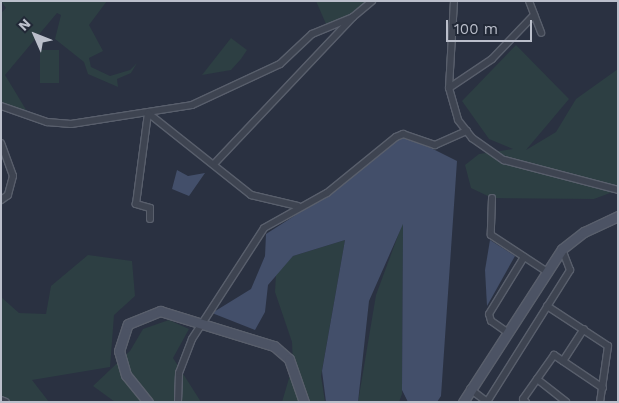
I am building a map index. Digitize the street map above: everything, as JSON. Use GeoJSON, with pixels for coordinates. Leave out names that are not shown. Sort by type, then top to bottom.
{"type":"FeatureCollection","features":[{"type":"Feature","properties":{"kind":"street"},"geometry":{"type":"LineString","coordinates":[[215,163],[353,17],[372,1]]}},
{"type":"Feature","properties":{"kind":"street"},"geometry":{"type":"LineString","coordinates":[[454,1],[449,88],[458,120],[467,131],[486,151],[504,160],[618,190]]}},
{"type":"Feature","properties":{"kind":"street"},"geometry":{"type":"LineString","coordinates":[[529,1],[541,33]]}},
{"type":"Feature","properties":{"kind":"street"},"geometry":{"type":"LineString","coordinates":[[449,88],[492,59],[534,14]]}},
{"type":"Feature","properties":{"kind":"street"},"geometry":{"type":"LineString","coordinates":[[1,106],[47,122],[71,124],[148,113],[217,96],[280,64],[312,34],[353,17]]}},
{"type":"Feature","properties":{"kind":"street"},"geometry":{"type":"LineString","coordinates":[[148,113],[215,163],[251,195],[298,206]]}},
{"type":"Feature","properties":{"kind":"street"},"geometry":{"type":"LineString","coordinates":[[148,113],[136,204],[150,208],[150,219]]}},
{"type":"Feature","properties":{"kind":"street"},"geometry":{"type":"LineString","coordinates":[[178,402],[179,373],[202,321],[257,235],[298,206],[327,193],[396,137],[403,134],[435,144],[467,131]]}},
{"type":"Feature","properties":{"kind":"street"},"geometry":{"type":"LineString","coordinates":[[1,143],[13,176],[1,200]]}},
{"type":"Feature","properties":{"kind":"street"},"geometry":{"type":"LineString","coordinates":[[492,198],[491,235],[546,271]]}},
{"type":"Feature","properties":{"kind":"street"},"geometry":{"type":"LineString","coordinates":[[463,402],[562,249],[584,232],[618,216]]}},
{"type":"Feature","properties":{"kind":"street"},"geometry":{"type":"LineString","coordinates":[[470,389],[487,402],[570,270],[562,249]]}},
{"type":"Feature","properties":{"kind":"street"},"geometry":{"type":"LineString","coordinates":[[507,332],[491,321],[489,314],[524,258]]}},
{"type":"Feature","properties":{"kind":"street"},"geometry":{"type":"LineString","coordinates":[[547,306],[584,328],[608,346],[600,402]]}},
{"type":"Feature","properties":{"kind":"street"},"geometry":{"type":"LineString","coordinates":[[148,402],[121,364],[119,351],[128,324],[160,311],[202,321],[262,340],[282,352],[304,402]]}},
{"type":"Feature","properties":{"kind":"street"},"geometry":{"type":"LineString","coordinates":[[563,361],[584,328]]}},
{"type":"Feature","properties":{"kind":"street"},"geometry":{"type":"LineString","coordinates":[[526,402],[524,399],[554,355],[603,388]]}},
{"type":"Feature","properties":{"kind":"street"},"geometry":{"type":"LineString","coordinates":[[537,379],[566,402]]}},
{"type":"Feature","properties":{"kind":"street"},"geometry":{"type":"LineString","coordinates":[[1,400],[6,402]]}},
{"type":"Feature","properties":{"kind":"shaded area"},"geometry":{"type":"Polygon","coordinates":[[[1,1],[107,1],[89,25],[103,51],[89,58],[91,67],[110,76],[130,70],[137,63],[131,73],[117,79],[118,87],[88,74],[84,62],[55,39],[61,15],[57,13],[5,75],[28,113],[1,102],[1,13],[6,8],[1,1]]]}},
{"type":"Feature","properties":{"kind":"shaded area"},"geometry":{"type":"Polygon","coordinates":[[[316,1],[367,1],[355,12],[326,24],[316,1]]]}},
{"type":"Feature","properties":{"kind":"shaded area"},"geometry":{"type":"Polygon","coordinates":[[[231,38],[247,50],[241,59],[231,70],[202,75],[231,38]]]}},
{"type":"Feature","properties":{"kind":"shaded area"},"geometry":{"type":"Polygon","coordinates":[[[516,45],[569,99],[526,150],[556,132],[576,99],[618,69],[618,190],[594,199],[492,198],[471,188],[465,165],[479,154],[513,149],[489,139],[462,101],[516,45]]]}},
{"type":"Feature","properties":{"kind":"shaded area"},"geometry":{"type":"Polygon","coordinates":[[[40,50],[59,50],[59,83],[40,83],[40,50]]]}},
{"type":"Feature","properties":{"kind":"shaded area"},"geometry":{"type":"Polygon","coordinates":[[[403,222],[402,394],[399,402],[358,402],[376,295],[403,222]]]}},
{"type":"Feature","properties":{"kind":"shaded area"},"geometry":{"type":"Polygon","coordinates":[[[345,240],[321,376],[325,402],[282,402],[293,365],[292,342],[275,292],[276,274],[293,256],[345,240]]]}},
{"type":"Feature","properties":{"kind":"shaded area"},"geometry":{"type":"Polygon","coordinates":[[[88,255],[132,261],[135,296],[114,315],[110,367],[32,380],[49,402],[1,402],[1,297],[19,313],[46,314],[51,286],[88,255]]]}},
{"type":"Feature","properties":{"kind":"shaded area"},"geometry":{"type":"Polygon","coordinates":[[[169,320],[189,329],[173,358],[201,402],[115,402],[93,386],[130,351],[143,329],[169,320]]]}},
{"type":"Feature","properties":{"kind":"water"},"geometry":{"type":"Polygon","coordinates":[[[403,134],[457,161],[441,396],[437,402],[408,402],[402,390],[403,224],[369,301],[358,402],[326,402],[322,371],[345,240],[293,256],[268,285],[265,312],[255,330],[212,313],[251,289],[265,256],[266,234],[341,186],[403,134]]]}},
{"type":"Feature","properties":{"kind":"water"},"geometry":{"type":"Polygon","coordinates":[[[177,170],[188,176],[205,173],[189,196],[172,189],[177,170]]]}},
{"type":"Feature","properties":{"kind":"water"},"geometry":{"type":"Polygon","coordinates":[[[490,240],[515,256],[487,306],[485,270],[490,240]]]}}]}
